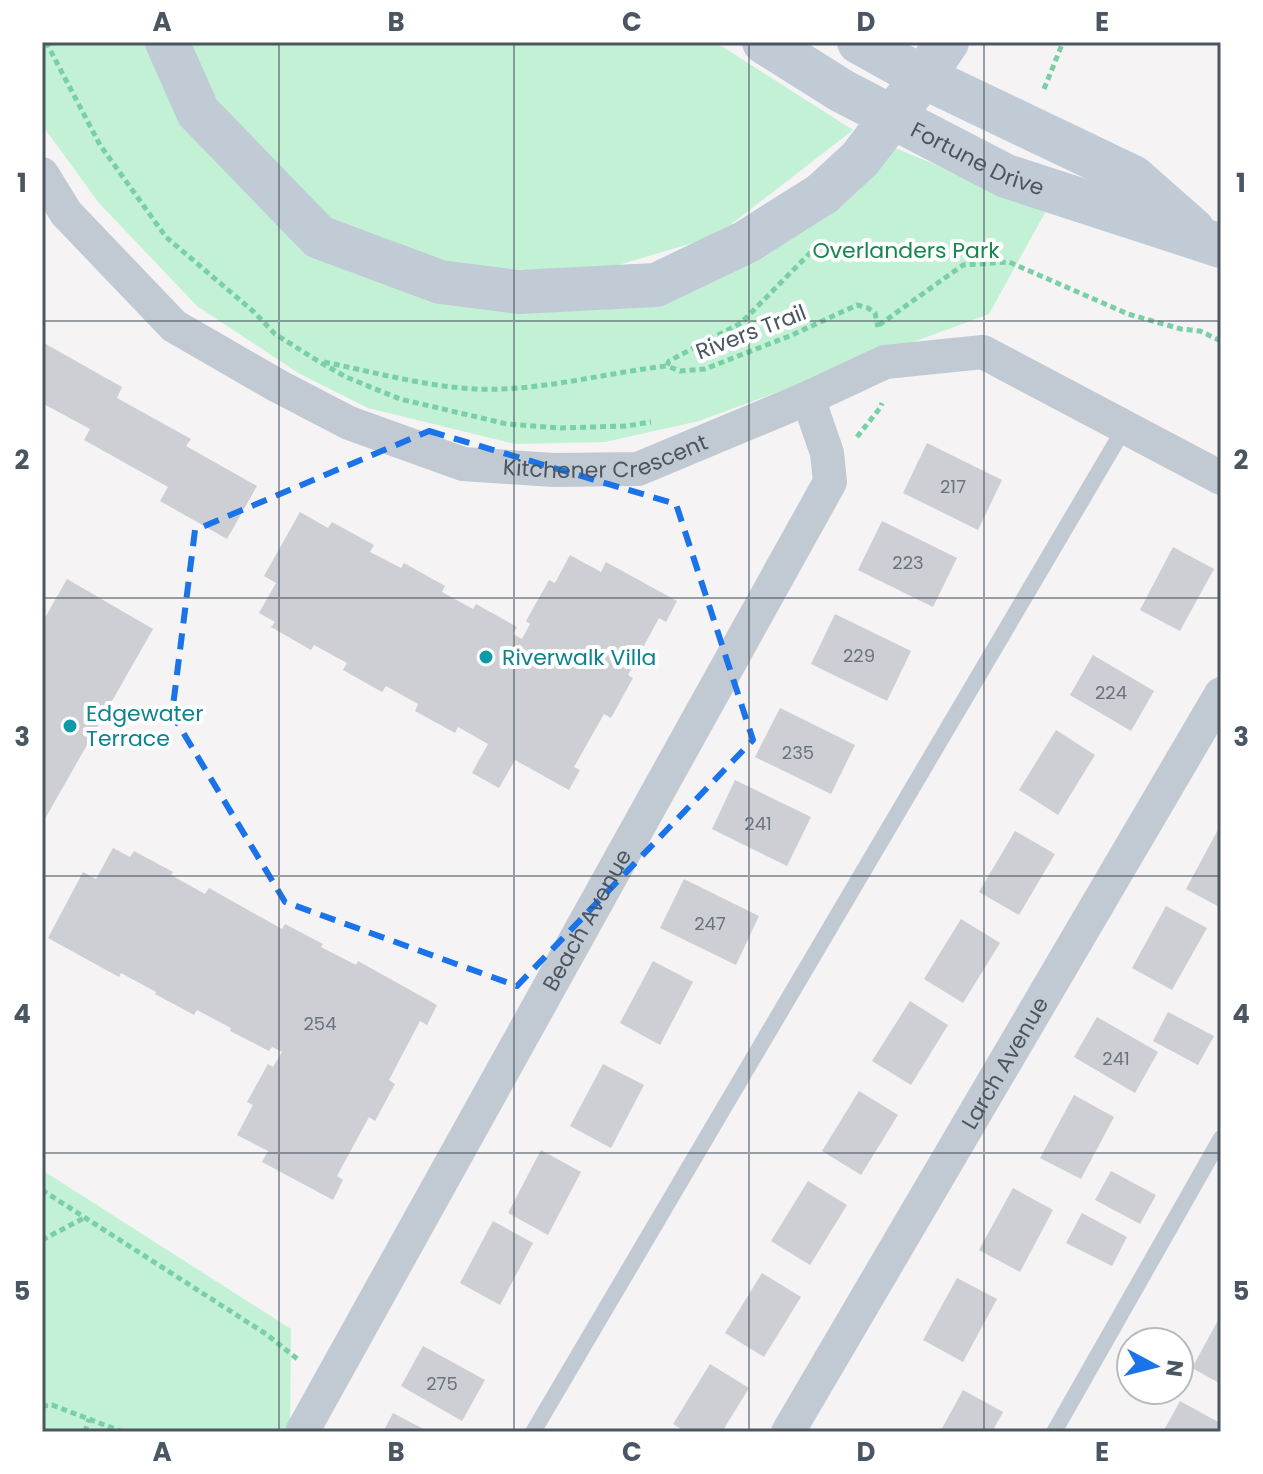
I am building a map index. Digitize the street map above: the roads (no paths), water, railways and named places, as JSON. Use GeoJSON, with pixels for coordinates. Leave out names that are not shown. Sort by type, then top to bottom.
{"type":"FeatureCollection","features":[{"type":"Feature","properties":{"kind":"main road"},"geometry":{"type":"LineString","coordinates":[[167,42],[198,112],[319,237],[440,282],[519,292],[656,285],[746,242],[822,194],[860,159],[947,42]]}},
{"type":"Feature","properties":{"kind":"main road","name":"Fortune Drive"},"geometry":{"type":"LineString","coordinates":[[764,42],[842,91],[1006,176],[1214,244]]}},
{"type":"Feature","properties":{"kind":"main road","name":"Fortune Drive"},"geometry":{"type":"LineString","coordinates":[[859,42],[911,71],[1133,177],[1214,244]]}},
{"type":"Feature","properties":{"kind":"street","name":"Kitchener Crescent"},"geometry":{"type":"LineString","coordinates":[[42,174],[66,213],[174,326],[349,423],[463,464],[554,470],[638,469],[808,398],[885,362],[983,352],[1221,478]]}},
{"type":"Feature","properties":{"kind":"street","name":"Beach Avenue"},"geometry":{"type":"LineString","coordinates":[[302,1432],[830,482],[827,453],[808,398]]}},
{"type":"Feature","properties":{"kind":"street","name":"Larch Avenue"},"geometry":{"type":"LineString","coordinates":[[788,1432],[1221,694]]}},
{"type":"Feature","properties":{"kind":"lane"},"geometry":{"type":"LineString","coordinates":[[533,1432],[1125,427]]}},
{"type":"Feature","properties":{"kind":"lane"},"geometry":{"type":"LineString","coordinates":[[1054,1432],[1221,1138]]}},
{"type":"Feature","properties":{"kind":"place","name":"Riverwalk Villa"},"geometry":{"type":"Point","coordinates":[486,657]}},
{"type":"Feature","properties":{"kind":"place","name":"Edgewater Terrace"},"geometry":{"type":"Point","coordinates":[70,726]}},
{"type":"Feature","properties":{"kind":"park label","name":"Overlanders Park"},"geometry":{"type":"Point","coordinates":[906,250]}}]}
